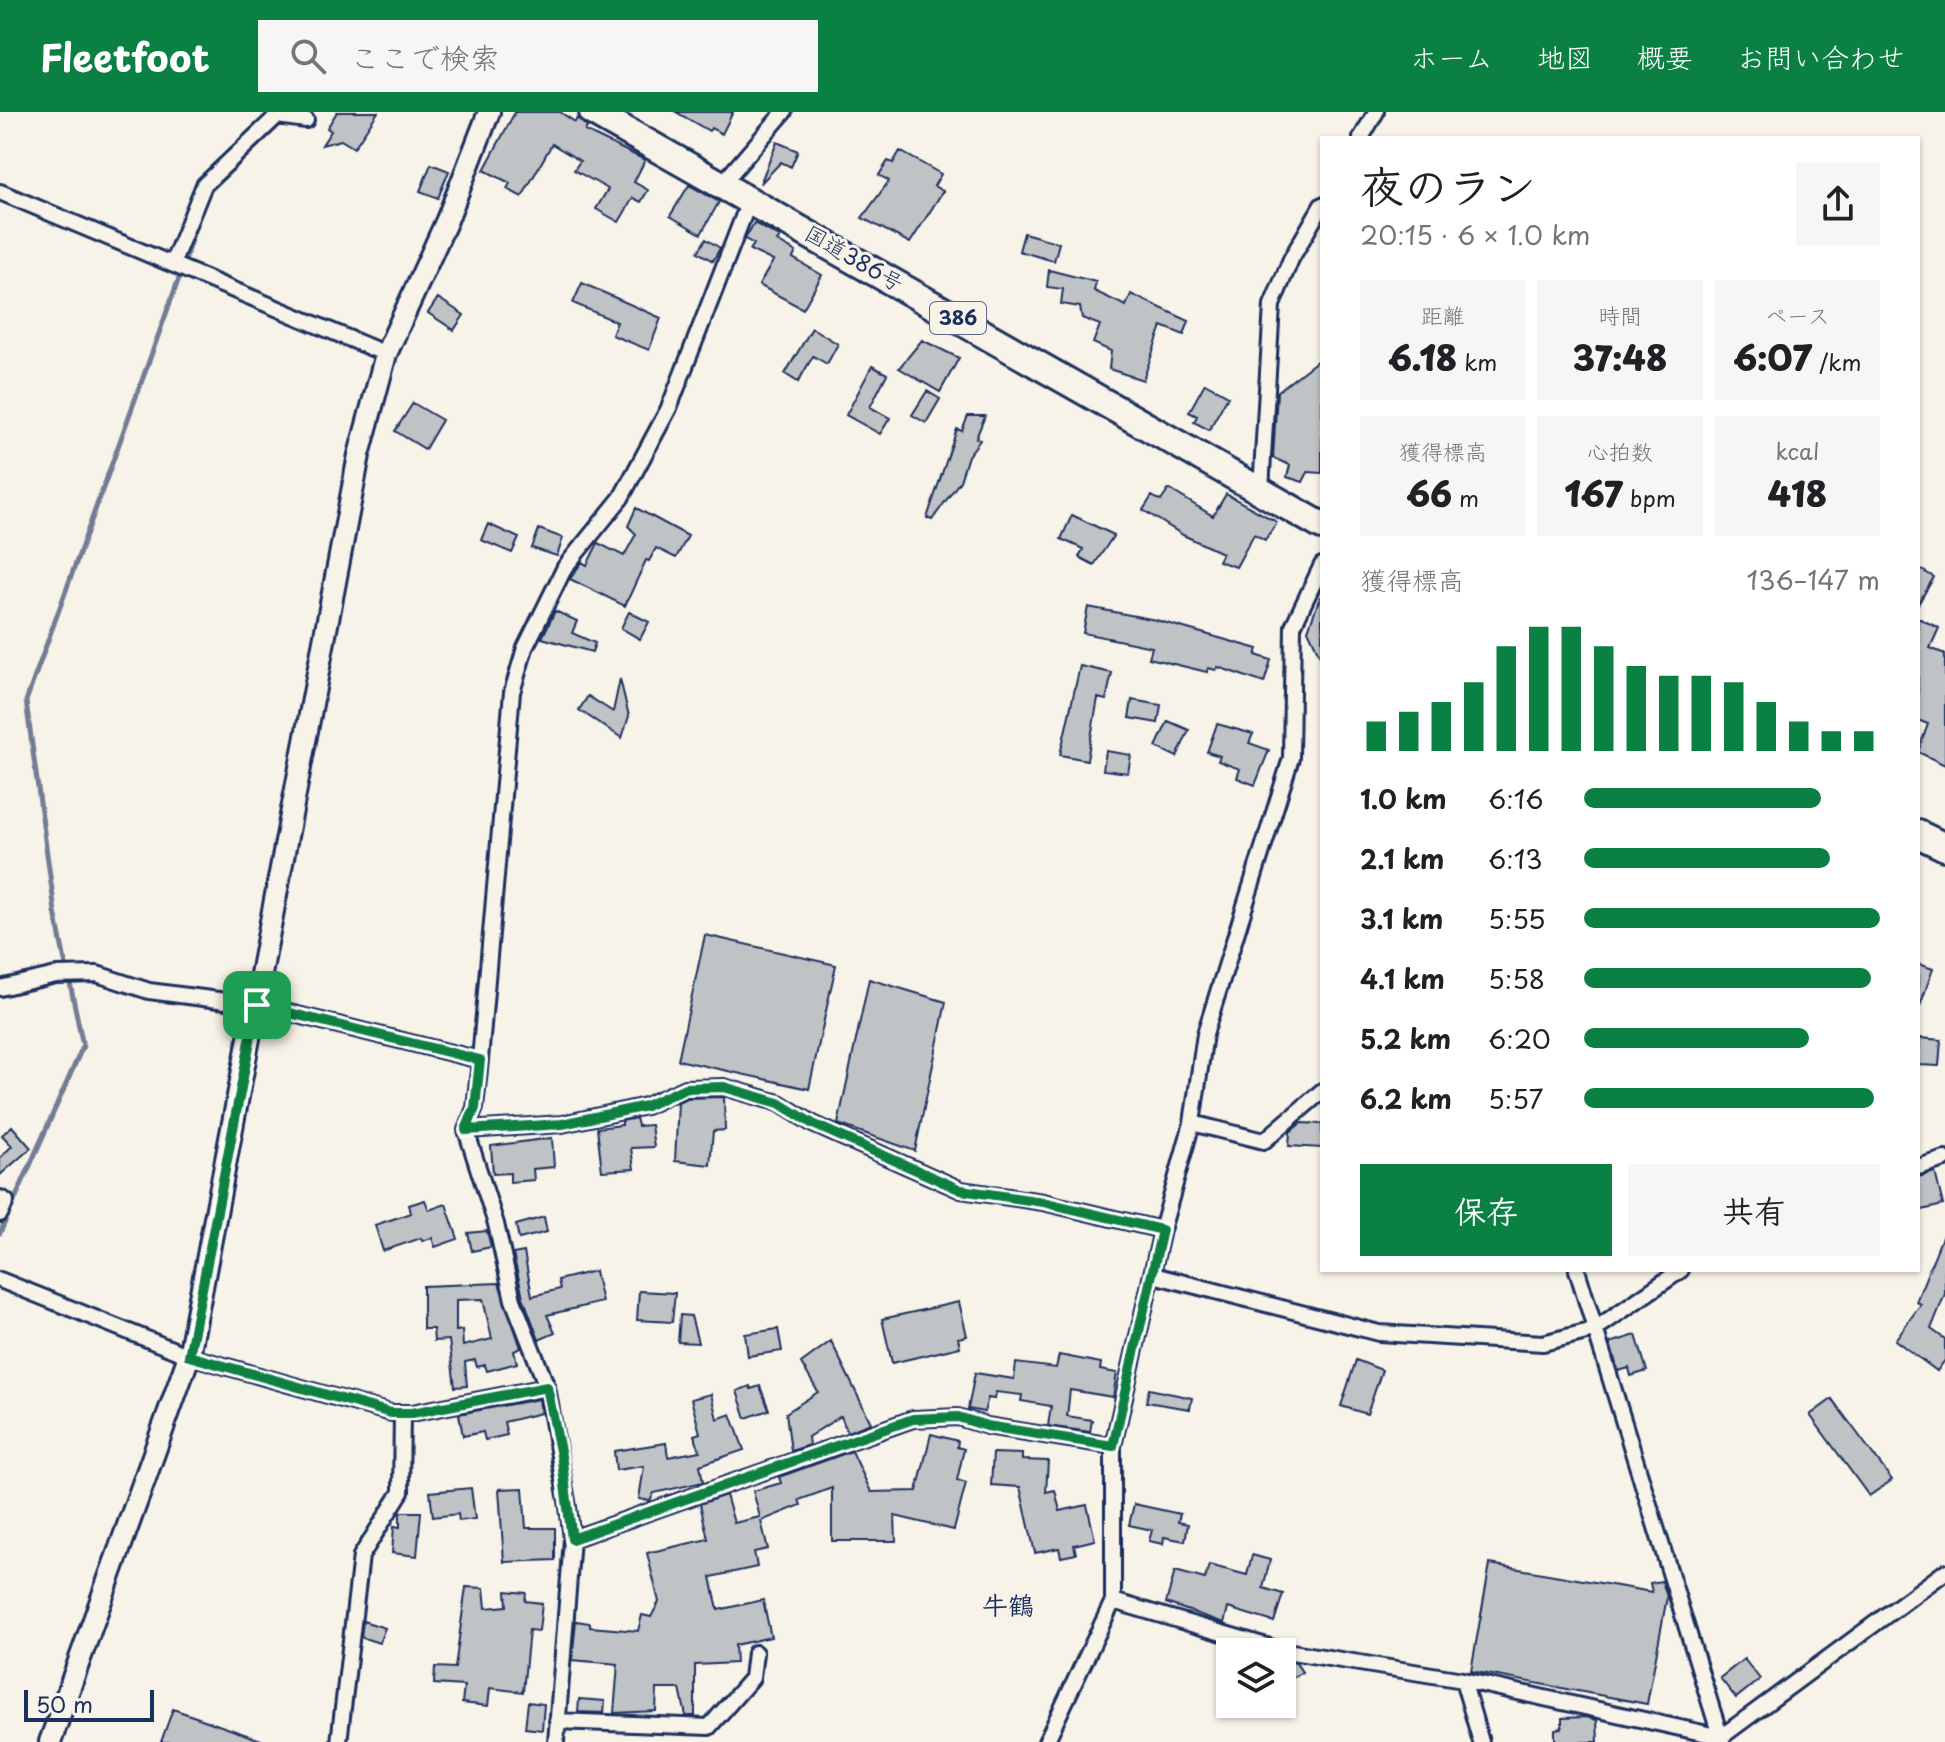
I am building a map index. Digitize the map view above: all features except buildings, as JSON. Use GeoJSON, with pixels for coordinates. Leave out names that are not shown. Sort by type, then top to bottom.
{"type":"FeatureCollection","features":[{"type":"Feature","properties":{"kind":"highway","name":"国道386号"},"geometry":{"type":"LineString","coordinates":[[593,112],[1320,525]]}},
{"type":"Feature","properties":{"kind":"highway"},"geometry":{"type":"LineString","coordinates":[[1920,835],[1945,847]]}},
{"type":"Feature","properties":{"kind":"street"},"geometry":{"type":"LineString","coordinates":[[50,1742],[189,1356],[359,455],[386,354],[447,220],[489,112]]}},
{"type":"Feature","properties":{"kind":"street"},"geometry":{"type":"LineString","coordinates":[[722,184],[784,112]]}},
{"type":"Feature","properties":{"kind":"street"},"geometry":{"type":"LineString","coordinates":[[1362,136],[1376,112]]}},
{"type":"Feature","properties":{"kind":"street"},"geometry":{"type":"LineString","coordinates":[[172,264],[204,185],[277,116],[303,120]]}},
{"type":"Feature","properties":{"kind":"street"},"geometry":{"type":"LineString","coordinates":[[0,192],[386,354]]}},
{"type":"Feature","properties":{"kind":"street"},"geometry":{"type":"LineString","coordinates":[[556,1742],[572,1539],[562,1461],[547,1387],[513,1300],[496,1224],[466,1130],[475,1108],[512,692],[525,648],[565,567],[621,498],[669,408],[750,199]]}},
{"type":"Feature","properties":{"kind":"street"},"geometry":{"type":"LineString","coordinates":[[1261,490],[1272,305],[1291,259],[1320,208]]}},
{"type":"Feature","properties":{"kind":"street"},"geometry":{"type":"LineString","coordinates":[[1046,1742],[1113,1601],[1113,1446],[1162,1230],[1192,1123],[1205,1034],[1291,758],[1293,626],[1320,569]]}},
{"type":"Feature","properties":{"kind":"street"},"geometry":{"type":"LineString","coordinates":[[0,988],[56,975],[97,974],[149,991],[257,1005],[480,1060]]}},
{"type":"Feature","properties":{"kind":"street"},"geometry":{"type":"LineString","coordinates":[[466,1130],[562,1124],[646,1106],[685,1088],[724,1087],[779,1103],[813,1124],[961,1190],[1043,1202],[1162,1230]]}},
{"type":"Feature","properties":{"kind":"street"},"geometry":{"type":"LineString","coordinates":[[1192,1123],[1264,1141],[1320,1093]]}},
{"type":"Feature","properties":{"kind":"street"},"geometry":{"type":"LineString","coordinates":[[1920,1166],[1945,1159]]}},
{"type":"Feature","properties":{"kind":"street"},"geometry":{"type":"LineString","coordinates":[[0,1198],[6,1201],[0,1214]]}},
{"type":"Feature","properties":{"kind":"street"},"geometry":{"type":"LineString","coordinates":[[1578,1272],[1721,1739]]}},
{"type":"Feature","properties":{"kind":"street"},"geometry":{"type":"LineString","coordinates":[[1153,1275],[1379,1333],[1543,1343],[1594,1330],[1678,1272]]}},
{"type":"Feature","properties":{"kind":"street"},"geometry":{"type":"LineString","coordinates":[[0,1280],[189,1356],[402,1413],[547,1387]]}},
{"type":"Feature","properties":{"kind":"street"},"geometry":{"type":"LineString","coordinates":[[339,1742],[361,1556],[401,1492],[402,1413]]}},
{"type":"Feature","properties":{"kind":"street"},"geometry":{"type":"LineString","coordinates":[[572,1539],[913,1419],[958,1417],[987,1426],[1113,1446]]}},
{"type":"Feature","properties":{"kind":"street"},"geometry":{"type":"LineString","coordinates":[[1113,1601],[1280,1650],[1463,1680],[1721,1739],[1945,1572]]}},
{"type":"Feature","properties":{"kind":"street"},"geometry":{"type":"LineString","coordinates":[[557,1721],[709,1727],[752,1678],[755,1653]]}},
{"type":"Feature","properties":{"kind":"street"},"geometry":{"type":"LineString","coordinates":[[1463,1680],[1481,1742]]}},
{"type":"Feature","properties":{"kind":"waterway"},"geometry":{"type":"LineString","coordinates":[[206,194],[283,121]]}},
{"type":"Feature","properties":{"kind":"waterway"},"geometry":{"type":"LineString","coordinates":[[185,260],[199,214]]}},
{"type":"Feature","properties":{"kind":"waterway"},"geometry":{"type":"LineString","coordinates":[[66,966],[55,912],[26,701],[179,278]]}},
{"type":"Feature","properties":{"kind":"waterway"},"geometry":{"type":"LineString","coordinates":[[0,1233],[83,1046],[70,983]]}},
{"type":"Feature","properties":{"kind":"district","name":"牛鶴"},"geometry":{"type":"Point","coordinates":[1008,1606]}},
{"type":"Feature","properties":{"kind":"route"},"geometry":{"type":"LineString","coordinates":[[257,1005],[480,1060],[475,1108],[466,1130],[562,1124],[646,1106],[685,1088],[724,1087],[779,1103],[813,1124],[961,1190],[1043,1202],[1162,1230],[1113,1446],[987,1426],[958,1417],[913,1419],[641,1518],[572,1539],[562,1461],[547,1387],[412,1413],[391,1413],[189,1356],[257,1005]]}}]}
